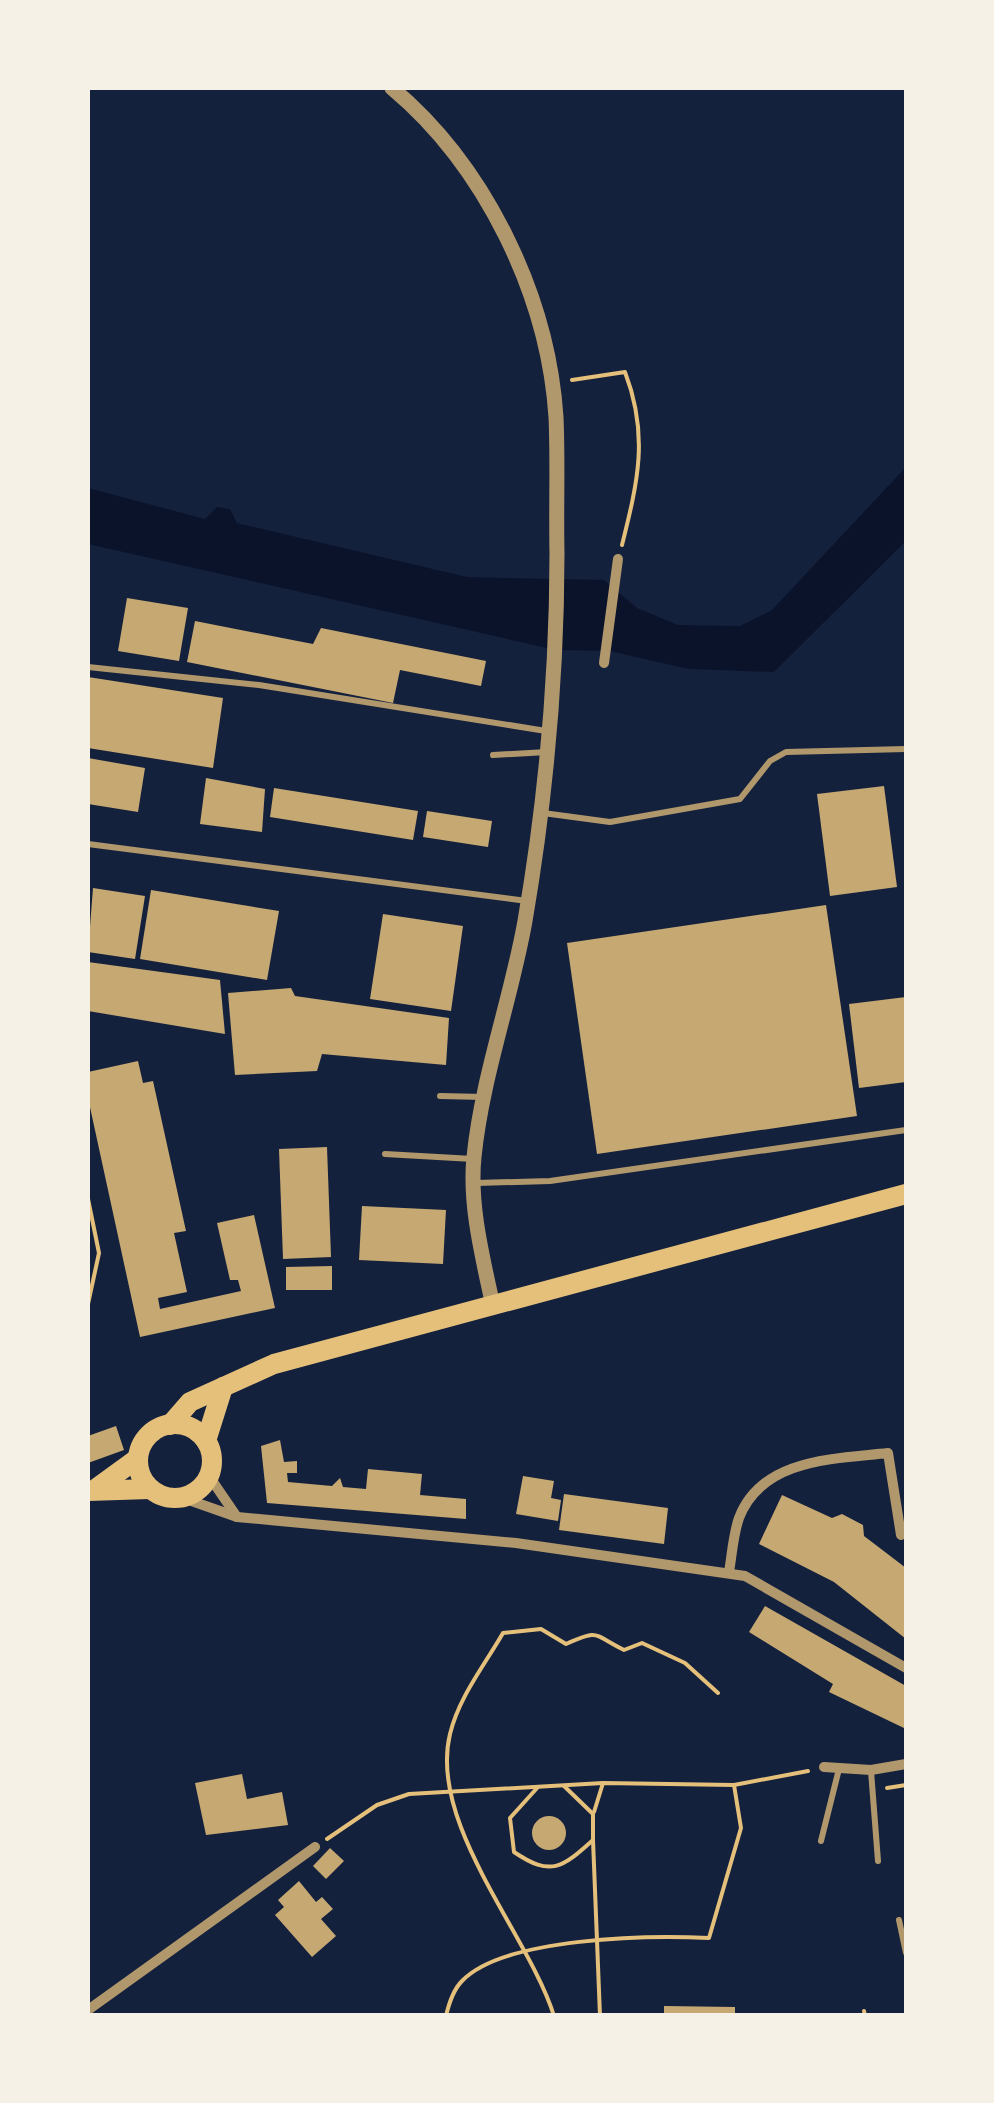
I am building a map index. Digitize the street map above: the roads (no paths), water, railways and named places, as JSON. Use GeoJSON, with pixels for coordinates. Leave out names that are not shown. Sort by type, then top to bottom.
{"type":"FeatureCollection","features":[{"type":"Feature","properties":{"kind":"main road"},"geometry":{"type":"LineString","coordinates":[[91,1490],[138,1458],[148,1436],[170,1424],[190,1402],[274,1364],[906,1194]]}},
{"type":"Feature","properties":{"kind":"main road"},"geometry":{"type":"LineString","coordinates":[[138,1458],[143,1480],[166,1498],[183,1498],[199,1490],[212,1464],[206,1441],[223,1387]]}},
{"type":"Feature","properties":{"kind":"main road"},"geometry":{"type":"LineString","coordinates":[[170,1424],[190,1427],[206,1441]]}},
{"type":"Feature","properties":{"kind":"main road"},"geometry":{"type":"LineString","coordinates":[[91,1490],[150,1489]]}},
{"type":"Feature","properties":{"kind":"street"},"geometry":{"type":"LineString","coordinates":[[392,88],[470,174],[511,245],[542,332],[556,415],[556,650],[550,752],[528,901],[473,1159],[480,1240],[493,1306]]}},
{"type":"Feature","properties":{"kind":"street"},"geometry":{"type":"LineString","coordinates":[[604,663],[618,559]]}},
{"type":"Feature","properties":{"kind":"street"},"geometry":{"type":"LineString","coordinates":[[729,1572],[740,1516],[768,1479],[809,1462],[888,1453],[902,1534]]}},
{"type":"Feature","properties":{"kind":"street"},"geometry":{"type":"LineString","coordinates":[[209,1476],[237,1517]]}},
{"type":"Feature","properties":{"kind":"street"},"geometry":{"type":"LineString","coordinates":[[183,1498],[237,1517],[516,1543],[729,1572],[770,1587],[906,1668]]}},
{"type":"Feature","properties":{"kind":"street"},"geometry":{"type":"LineString","coordinates":[[824,1767],[872,1770],[906,1764]]}},
{"type":"Feature","properties":{"kind":"street"},"geometry":{"type":"LineString","coordinates":[[88,2010],[316,1847]]}},
{"type":"Feature","properties":{"kind":"lane"},"geometry":{"type":"LineString","coordinates":[[88,667],[259,685],[552,732]]}},
{"type":"Feature","properties":{"kind":"lane"},"geometry":{"type":"LineString","coordinates":[[542,813],[610,822],[740,799],[770,762],[786,752],[906,750]]}},
{"type":"Feature","properties":{"kind":"lane"},"geometry":{"type":"LineString","coordinates":[[493,755],[550,752]]}},
{"type":"Feature","properties":{"kind":"lane"},"geometry":{"type":"LineString","coordinates":[[88,844],[528,901]]}},
{"type":"Feature","properties":{"kind":"lane"},"geometry":{"type":"LineString","coordinates":[[440,1096],[486,1097]]}},
{"type":"Feature","properties":{"kind":"lane"},"geometry":{"type":"LineString","coordinates":[[475,1183],[550,1182],[906,1130]]}},
{"type":"Feature","properties":{"kind":"lane"},"geometry":{"type":"LineString","coordinates":[[385,1154],[473,1159]]}},
{"type":"Feature","properties":{"kind":"lane"},"geometry":{"type":"LineString","coordinates":[[821,1841],[838,1769]]}},
{"type":"Feature","properties":{"kind":"lane"},"geometry":{"type":"LineString","coordinates":[[872,1770],[878,1861]]}},
{"type":"Feature","properties":{"kind":"lane"},"geometry":{"type":"LineString","coordinates":[[899,1920],[906,1952]]}},
{"type":"Feature","properties":{"kind":"water"},"geometry":{"type":"Polygon","coordinates":[[[906,467],[906,541],[774,672],[688,669],[610,651],[556,650],[88,544],[88,488],[205,519],[217,507],[230,509],[237,523],[467,577],[604,580],[637,608],[678,625],[740,626],[772,610],[906,467]]]}}]}
